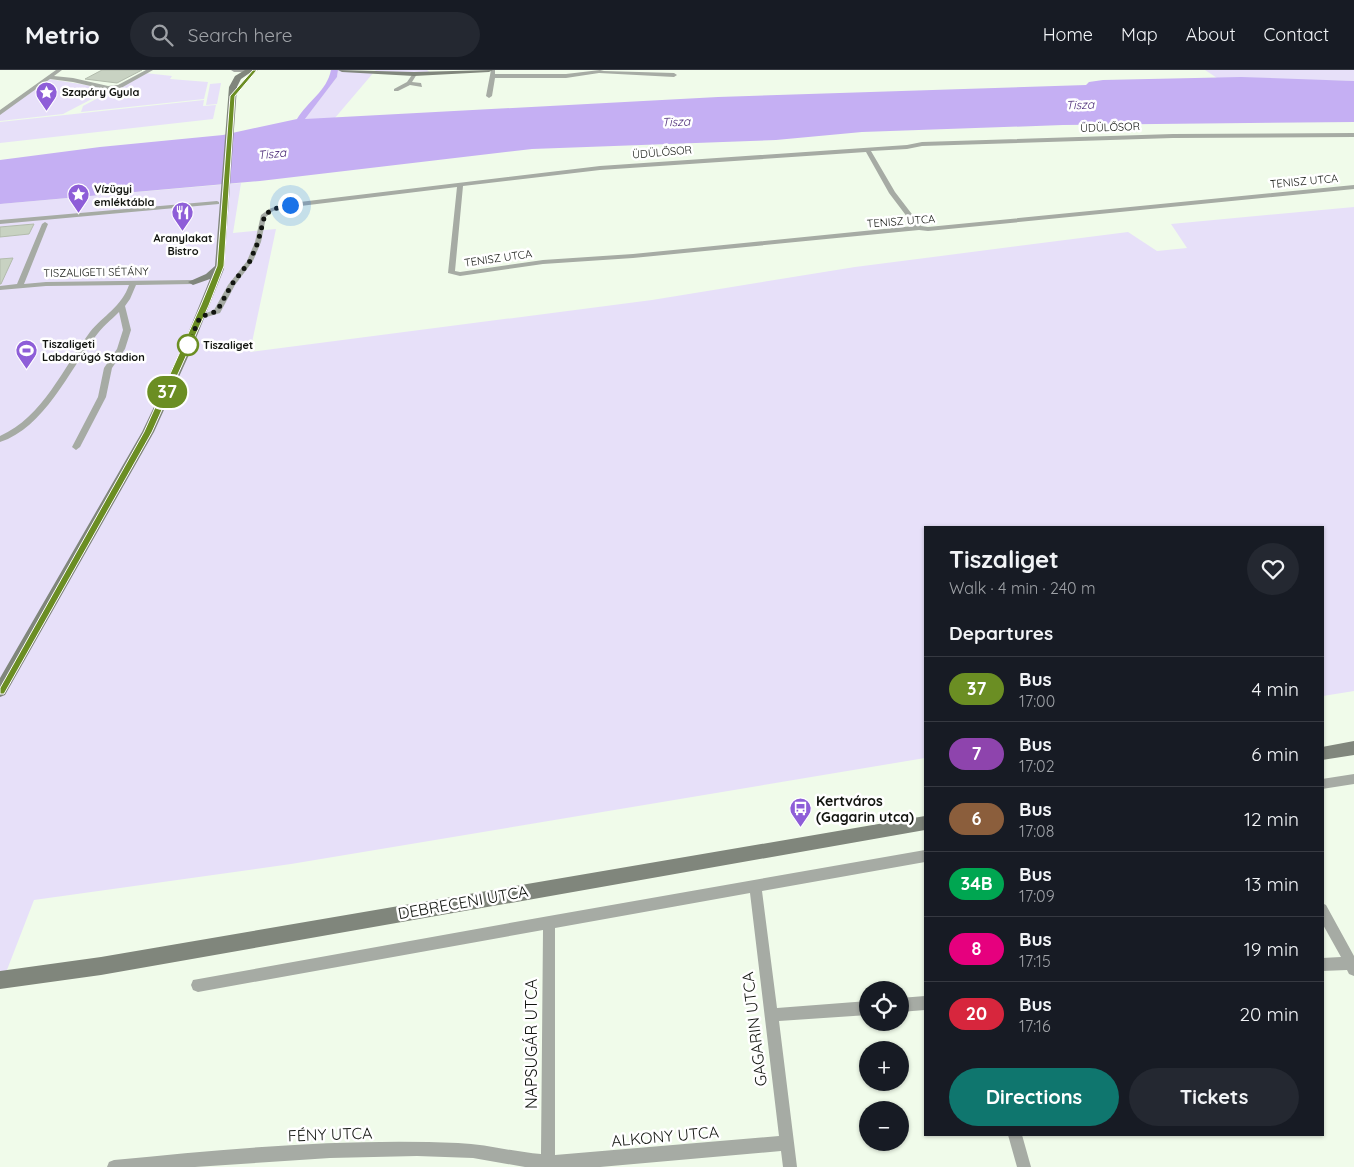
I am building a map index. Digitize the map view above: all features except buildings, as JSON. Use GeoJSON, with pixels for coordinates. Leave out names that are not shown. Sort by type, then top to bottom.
{"type":"FeatureCollection","features":[{"type":"Feature","properties":{"kind":"main road"},"geometry":{"type":"LineString","coordinates":[[0,691],[148,432],[220,268],[221,202],[235,82],[253,70]]}},
{"type":"Feature","properties":{"kind":"main road"},"geometry":{"type":"LineString","coordinates":[[234,92],[253,70]]}},
{"type":"Feature","properties":{"kind":"main road"},"geometry":{"type":"LineString","coordinates":[[342,70],[414,74],[483,70],[492,72]]}},
{"type":"Feature","properties":{"kind":"main road"},"geometry":{"type":"LineString","coordinates":[[193,282],[209,276],[220,268]]}},
{"type":"Feature","properties":{"kind":"main road"},"geometry":{"type":"LineString","coordinates":[[193,282],[214,280]]}},
{"type":"Feature","properties":{"kind":"main road"},"geometry":{"type":"LineString","coordinates":[[193,282],[205,284],[208,296]]}},
{"type":"Feature","properties":{"kind":"main road"},"geometry":{"type":"LineString","coordinates":[[1324,754],[1354,748]]}},
{"type":"Feature","properties":{"kind":"main road","name":"DEBRECENI UTCA"},"geometry":{"type":"LineString","coordinates":[[0,980],[101,966],[924,823]]}},
{"type":"Feature","properties":{"kind":"street"},"geometry":{"type":"LineString","coordinates":[[0,113],[59,70]]}},
{"type":"Feature","properties":{"kind":"street"},"geometry":{"type":"LineString","coordinates":[[48,78],[73,80],[108,88],[119,87],[150,70]]}},
{"type":"Feature","properties":{"kind":"street"},"geometry":{"type":"LineString","coordinates":[[235,82],[233,70],[253,70]]}},
{"type":"Feature","properties":{"kind":"street"},"geometry":{"type":"LineString","coordinates":[[489,96],[492,72],[563,76],[597,71],[674,75]]}},
{"type":"Feature","properties":{"kind":"street"},"geometry":{"type":"LineString","coordinates":[[396,90],[409,83],[414,74]]}},
{"type":"Feature","properties":{"kind":"street"},"geometry":{"type":"LineString","coordinates":[[409,83],[419,84],[420,86]]}},
{"type":"Feature","properties":{"kind":"street","name":"ÜDÜLŐSOR"},"geometry":{"type":"LineString","coordinates":[[200,317],[217,311],[232,284],[250,261],[258,242],[263,216],[271,210],[290,205],[610,168],[961,142],[1172,136],[1354,135]]}},
{"type":"Feature","properties":{"kind":"street"},"geometry":{"type":"LineString","coordinates":[[867,149],[892,193],[919,228]]}},
{"type":"Feature","properties":{"kind":"street","name":"TENISZ UTCA"},"geometry":{"type":"LineString","coordinates":[[460,184],[450,272],[460,274],[543,262],[652,254],[919,228],[928,229],[1354,187]]}},
{"type":"Feature","properties":{"kind":"street"},"geometry":{"type":"LineString","coordinates":[[0,222],[221,202]]}},
{"type":"Feature","properties":{"kind":"street"},"geometry":{"type":"LineString","coordinates":[[20,286],[45,224]]}},
{"type":"Feature","properties":{"kind":"street","name":"TISZALIGETI SÉTÁNY"},"geometry":{"type":"LineString","coordinates":[[0,288],[193,282]]}},
{"type":"Feature","properties":{"kind":"street"},"geometry":{"type":"LineString","coordinates":[[0,439],[16,432],[31,418],[71,368],[93,334],[122,307],[133,283]]}},
{"type":"Feature","properties":{"kind":"street"},"geometry":{"type":"LineString","coordinates":[[76,447],[102,396],[108,368],[121,349],[127,330],[122,307]]}},
{"type":"Feature","properties":{"kind":"street"},"geometry":{"type":"LineString","coordinates":[[1324,784],[1354,778]]}},
{"type":"Feature","properties":{"kind":"street"},"geometry":{"type":"LineString","coordinates":[[198,985],[924,856]]}},
{"type":"Feature","properties":{"kind":"street","name":"GAGARIN UTCA"},"geometry":{"type":"LineString","coordinates":[[755,886],[790,1167]]}},
{"type":"Feature","properties":{"kind":"street"},"geometry":{"type":"LineString","coordinates":[[1324,913],[1353,965],[1324,965]]}},
{"type":"Feature","properties":{"kind":"street","name":"NAPSUGÁR UTCA"},"geometry":{"type":"LineString","coordinates":[[548,1165],[549,922]]}},
{"type":"Feature","properties":{"kind":"street"},"geometry":{"type":"LineString","coordinates":[[909,1004],[924,1003]]}},
{"type":"Feature","properties":{"kind":"street"},"geometry":{"type":"LineString","coordinates":[[770,1015],[859,1009]]}},
{"type":"Feature","properties":{"kind":"street"},"geometry":{"type":"LineString","coordinates":[[1015,1136],[1024,1167]]}},
{"type":"Feature","properties":{"kind":"street","name":"ALKONY UTCA"},"geometry":{"type":"LineString","coordinates":[[548,1165],[786,1143]]}},
{"type":"Feature","properties":{"kind":"street","name":"FÉNY UTCA"},"geometry":{"type":"LineString","coordinates":[[114,1167],[281,1153],[392,1150],[488,1153],[548,1165]]}},
{"type":"Feature","properties":{"kind":"shaded area"},"geometry":{"type":"Polygon","coordinates":[[[338,70],[373,72],[376,70],[427,70],[432,74],[374,72],[334,119],[305,119],[337,77],[338,70]]]}},
{"type":"Feature","properties":{"kind":"shaded area"},"geometry":{"type":"Polygon","coordinates":[[[1205,70],[1354,70],[1354,81],[1217,78],[1205,70]]]}},
{"type":"Feature","properties":{"kind":"shaded area"},"geometry":{"type":"Polygon","coordinates":[[[145,73],[172,76],[170,79],[208,82],[204,99],[81,112],[83,106],[145,73]]]}},
{"type":"Feature","properties":{"kind":"shaded area"},"geometry":{"type":"Polygon","coordinates":[[[49,79],[111,89],[63,114],[0,121],[0,114],[49,79]]]}},
{"type":"Feature","properties":{"kind":"shaded area"},"geometry":{"type":"Polygon","coordinates":[[[221,83],[217,104],[206,105],[210,84],[221,83]]]}},
{"type":"Feature","properties":{"kind":"shaded area"},"geometry":{"type":"Polygon","coordinates":[[[204,100],[203,106],[216,105],[213,119],[0,143],[0,122],[204,100]]]}},
{"type":"Feature","properties":{"kind":"shaded area"},"geometry":{"type":"Polygon","coordinates":[[[241,183],[233,233],[276,229],[250,352],[652,300],[855,267],[1128,232],[1157,251],[1187,248],[1171,224],[1354,207],[1354,691],[1324,696],[1324,526],[924,526],[924,758],[291,864],[34,900],[0,988],[0,204],[241,183]]]}},
{"type":"Feature","properties":{"kind":"water","name":"Tisza"},"geometry":{"type":"Polygon","coordinates":[[[331,70],[338,70],[337,77],[305,119],[718,97],[1086,85],[1089,82],[1103,80],[1241,77],[1354,81],[1354,122],[1063,125],[862,132],[776,140],[532,149],[260,181],[0,204],[0,160],[100,147],[223,135],[297,119],[321,90],[331,70]]]}},
{"type":"Feature","properties":{"kind":"bus line","name":"37"},"geometry":{"type":"LineString","coordinates":[[0,691],[148,432],[205,305],[220,266],[232,96],[243,81],[255,70]]}},
{"type":"Feature","properties":{"kind":"place","name":"Szapáry Gyula"},"geometry":{"type":"Point","coordinates":[46,111]}},
{"type":"Feature","properties":{"kind":"place","name":"Vízügyi emléktábla"},"geometry":{"type":"Point","coordinates":[78,214]}},
{"type":"Feature","properties":{"kind":"place","name":"Aranylakat Bistro"},"geometry":{"type":"Point","coordinates":[183,231]}},
{"type":"Feature","properties":{"kind":"place","name":"Tiszaliget"},"geometry":{"type":"Point","coordinates":[188,345]}},
{"type":"Feature","properties":{"kind":"place","name":"Tiszaligeti Labdarúgó Stadion"},"geometry":{"type":"Point","coordinates":[26,369]}},
{"type":"Feature","properties":{"kind":"place","name":"Kertváros (Gagarin utca)"},"geometry":{"type":"Point","coordinates":[800,828]}},
{"type":"Feature","properties":{"kind":"route"},"geometry":{"type":"LineString","coordinates":[[188,345],[200,317],[217,311],[232,284],[250,261],[258,242],[263,216],[271,210],[290,205]]}}]}
